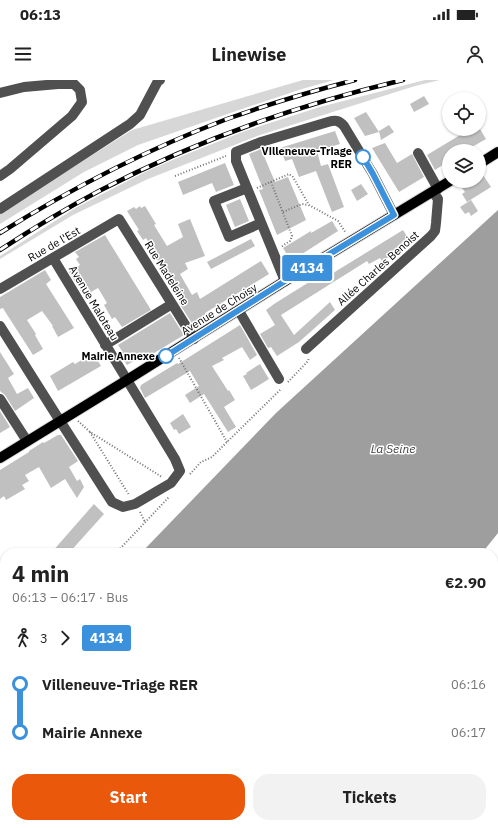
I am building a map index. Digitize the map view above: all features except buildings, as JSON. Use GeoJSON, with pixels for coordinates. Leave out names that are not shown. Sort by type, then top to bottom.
{"type":"FeatureCollection","features":[{"type":"Feature","properties":{"kind":"main road"},"geometry":{"type":"LineString","coordinates":[[486,160],[498,152]]}},
{"type":"Feature","properties":{"kind":"main road","name":"Avenue de Choisy"},"geometry":{"type":"LineString","coordinates":[[0,458],[194,339],[285,281],[442,187]]}},
{"type":"Feature","properties":{"kind":"street"},"geometry":{"type":"LineString","coordinates":[[0,209],[130,124],[140,115],[158,81],[160,80]]}},
{"type":"Feature","properties":{"kind":"street"},"geometry":{"type":"LineString","coordinates":[[0,93],[24,87],[74,84],[80,90],[82,102],[72,116],[0,176]]}},
{"type":"Feature","properties":{"kind":"street"},"geometry":{"type":"LineString","coordinates":[[285,281],[236,161],[236,152],[261,142],[333,120],[338,121],[344,126],[373,174],[394,215]]}},
{"type":"Feature","properties":{"kind":"street","name":"Allée Charles Benoist"},"geometry":{"type":"LineString","coordinates":[[307,348],[435,231],[438,199],[436,191],[418,153]]}},
{"type":"Feature","properties":{"kind":"street"},"geometry":{"type":"LineString","coordinates":[[248,190],[214,201],[230,237],[261,223]]}},
{"type":"Feature","properties":{"kind":"street","name":"Rue de l'Est"},"geometry":{"type":"LineString","coordinates":[[0,289],[120,219]]}},
{"type":"Feature","properties":{"kind":"street","name":"Rue Madeleine"},"geometry":{"type":"LineString","coordinates":[[120,219],[194,339]]}},
{"type":"Feature","properties":{"kind":"street","name":"Avenue Maloteau"},"geometry":{"type":"LineString","coordinates":[[53,258],[175,459],[180,472],[171,483]]}},
{"type":"Feature","properties":{"kind":"street"},"geometry":{"type":"LineString","coordinates":[[106,345],[172,304]]}},
{"type":"Feature","properties":{"kind":"street"},"geometry":{"type":"LineString","coordinates":[[238,311],[279,379]]}},
{"type":"Feature","properties":{"kind":"street"},"geometry":{"type":"LineString","coordinates":[[0,326],[112,502],[122,507],[135,504],[171,483]]}},
{"type":"Feature","properties":{"kind":"street"},"geometry":{"type":"LineString","coordinates":[[1,401],[27,441]]}},
{"type":"Feature","properties":{"kind":"path"},"geometry":{"type":"LineString","coordinates":[[175,176],[236,152]]}},
{"type":"Feature","properties":{"kind":"path"},"geometry":{"type":"LineString","coordinates":[[248,190],[289,174],[293,177],[309,205]]}},
{"type":"Feature","properties":{"kind":"path"},"geometry":{"type":"LineString","coordinates":[[271,182],[292,236],[290,241],[273,252]]}},
{"type":"Feature","properties":{"kind":"path"},"geometry":{"type":"LineString","coordinates":[[283,212],[302,204],[309,205],[338,221],[351,241]]}},
{"type":"Feature","properties":{"kind":"path"},"geometry":{"type":"LineString","coordinates":[[185,479],[201,462],[212,457],[308,361],[309,358],[307,348]]}},
{"type":"Feature","properties":{"kind":"path"},"geometry":{"type":"LineString","coordinates":[[175,350],[227,442]]}},
{"type":"Feature","properties":{"kind":"path"},"geometry":{"type":"LineString","coordinates":[[72,414],[90,432],[171,483]]}},
{"type":"Feature","properties":{"kind":"path"},"geometry":{"type":"LineString","coordinates":[[90,432],[145,522]]}},
{"type":"Feature","properties":{"kind":"path"},"geometry":{"type":"LineString","coordinates":[[121,548],[171,495]]}},
{"type":"Feature","properties":{"kind":"shaded area"},"geometry":{"type":"Polygon","coordinates":[[[303,80],[334,80],[302,89],[138,145],[84,172],[0,224],[0,213],[132,130],[303,80]]]}},
{"type":"Feature","properties":{"kind":"shaded area"},"geometry":{"type":"Polygon","coordinates":[[[425,80],[440,80],[415,86],[260,135],[148,179],[73,215],[0,259],[0,256],[77,207],[147,171],[182,156],[245,131],[320,107],[425,80]]]}},
{"type":"Feature","properties":{"kind":"water","name":"La Seine"},"geometry":{"type":"Polygon","coordinates":[[[498,210],[498,533],[486,548],[146,548],[276,413],[498,210]]]}},
{"type":"Feature","properties":{"kind":"railway"},"geometry":{"type":"LineString","coordinates":[[0,233],[55,200],[111,170],[168,143],[243,113],[355,80]]}},
{"type":"Feature","properties":{"kind":"railway"},"geometry":{"type":"LineString","coordinates":[[0,250],[49,219],[99,191],[209,140],[324,101],[403,80]]}},
{"type":"Feature","properties":{"kind":"bus line","name":"4134"},"geometry":{"type":"LineString","coordinates":[[166,356],[394,215],[363,157]]}},
{"type":"Feature","properties":{"kind":"place","name":"Villeneuve-Triage RER"},"geometry":{"type":"Point","coordinates":[363,157]}},
{"type":"Feature","properties":{"kind":"place","name":"Mairie Annexe"},"geometry":{"type":"Point","coordinates":[166,356]}}]}
